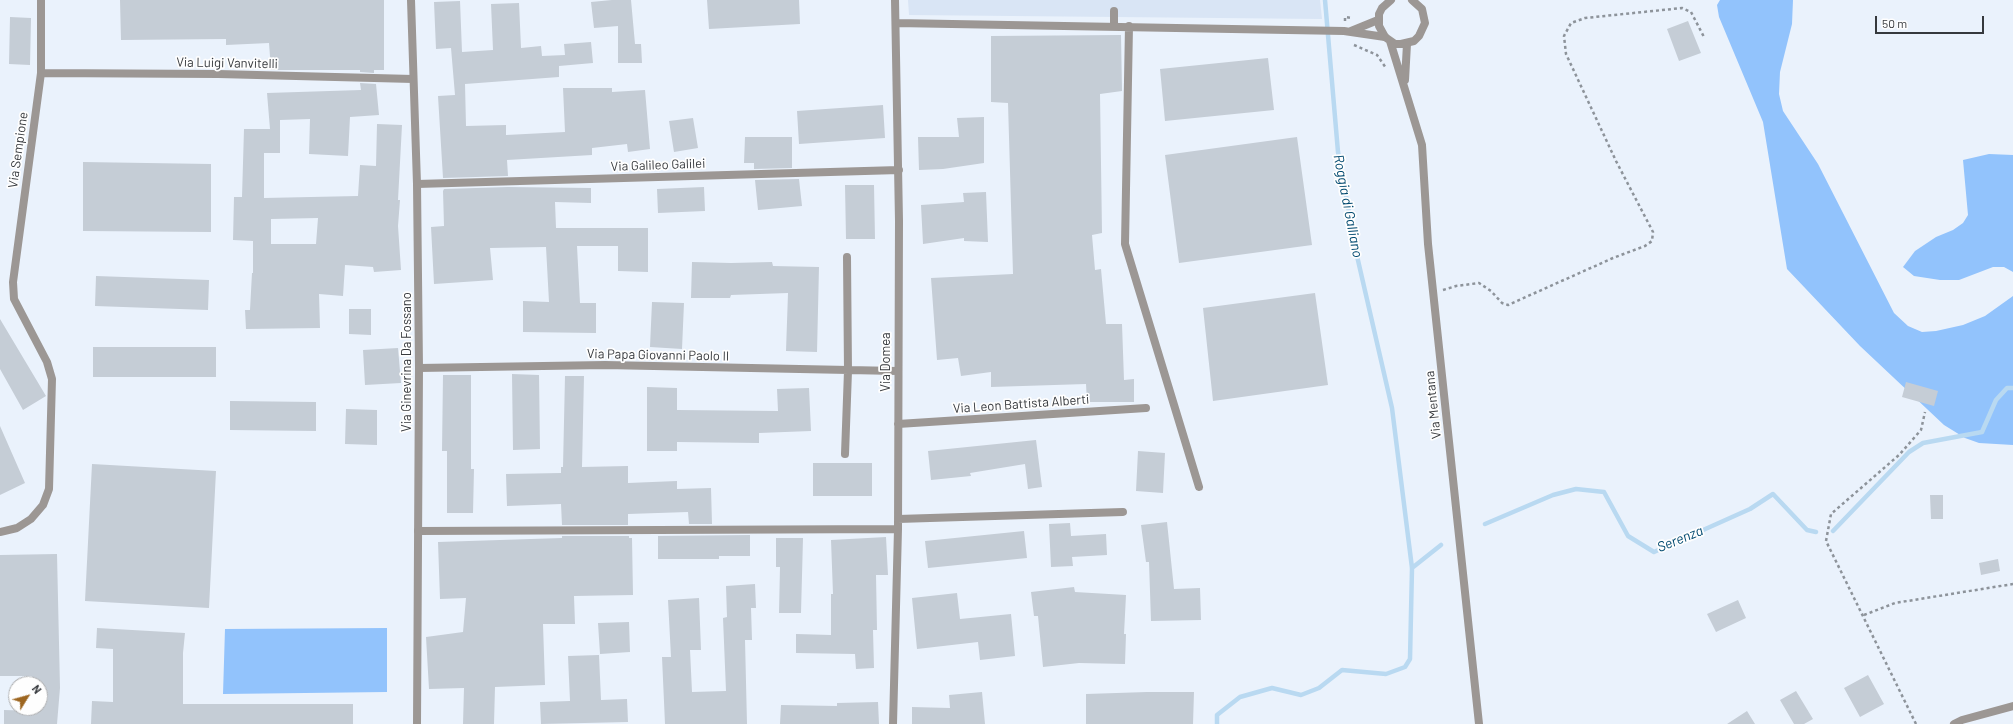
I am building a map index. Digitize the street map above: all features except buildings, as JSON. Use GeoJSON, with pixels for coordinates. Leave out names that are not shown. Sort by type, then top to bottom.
{"type":"FeatureCollection","features":[{"type":"Feature","properties":{"kind":"street","name":"Via Sempione"},"geometry":{"type":"LineString","coordinates":[[0,532],[17,528],[31,519],[43,505],[49,490],[52,379],[47,362],[14,299],[12,282],[41,73],[41,0]]}},
{"type":"Feature","properties":{"kind":"street","name":"Via Ginevrina Da Fossano"},"geometry":{"type":"LineString","coordinates":[[411,0],[417,184],[419,368],[417,724]]}},
{"type":"Feature","properties":{"kind":"street","name":"Via Domea"},"geometry":{"type":"LineString","coordinates":[[893,724],[898,529],[897,371],[899,170],[895,0]]}},
{"type":"Feature","properties":{"kind":"street"},"geometry":{"type":"LineString","coordinates":[[1347,31],[1378,20],[1382,8],[1391,0]]}},
{"type":"Feature","properties":{"kind":"street"},"geometry":{"type":"LineString","coordinates":[[896,23],[1347,31],[1387,39],[1395,44],[1407,44],[1419,36],[1425,23],[1422,9],[1415,1]]}},
{"type":"Feature","properties":{"kind":"street"},"geometry":{"type":"LineString","coordinates":[[1114,11],[1114,26]]}},
{"type":"Feature","properties":{"kind":"street","name":"Via Mentana"},"geometry":{"type":"LineString","coordinates":[[1378,20],[1379,26],[1387,39],[1404,85],[1422,145],[1428,244],[1479,724]]}},
{"type":"Feature","properties":{"kind":"street"},"geometry":{"type":"LineString","coordinates":[[1129,26],[1125,244],[1199,488]]}},
{"type":"Feature","properties":{"kind":"street","name":"Via Mentana"},"geometry":{"type":"LineString","coordinates":[[1404,85],[1407,44]]}},
{"type":"Feature","properties":{"kind":"street","name":"Via Luigi Vanvitelli"},"geometry":{"type":"LineString","coordinates":[[41,73],[218,74],[413,79]]}},
{"type":"Feature","properties":{"kind":"street","name":"Via Galileo Galilei"},"geometry":{"type":"LineString","coordinates":[[417,184],[899,170]]}},
{"type":"Feature","properties":{"kind":"street"},"geometry":{"type":"LineString","coordinates":[[844,454],[848,371],[847,257]]}},
{"type":"Feature","properties":{"kind":"street","name":"Via Papa Giovanni Paolo II"},"geometry":{"type":"LineString","coordinates":[[419,368],[605,365],[897,371]]}},
{"type":"Feature","properties":{"kind":"street","name":"Via Leon Battista Alberti"},"geometry":{"type":"LineString","coordinates":[[898,424],[1146,408]]}},
{"type":"Feature","properties":{"kind":"street"},"geometry":{"type":"LineString","coordinates":[[898,519],[1122,512]]}},
{"type":"Feature","properties":{"kind":"street"},"geometry":{"type":"LineString","coordinates":[[418,531],[898,529]]}},
{"type":"Feature","properties":{"kind":"street"},"geometry":{"type":"LineString","coordinates":[[1954,724],[1962,720],[2013,706]]}},
{"type":"Feature","properties":{"kind":"path"},"geometry":{"type":"LineString","coordinates":[[1433,293],[1456,286],[1479,283],[1491,291],[1502,303],[1508,305],[1613,258],[1645,246],[1652,241],[1653,232],[1616,161],[1566,54],[1564,36],[1572,23],[1585,18],[1682,8],[1691,12],[1704,37]]}},
{"type":"Feature","properties":{"kind":"path"},"geometry":{"type":"LineString","coordinates":[[1347,31],[1347,43],[1377,55],[1390,75]]}},
{"type":"Feature","properties":{"kind":"path"},"geometry":{"type":"LineString","coordinates":[[1916,724],[1864,615],[1826,541],[1832,514],[1900,455],[1921,430],[1925,412]]}},
{"type":"Feature","properties":{"kind":"path"},"geometry":{"type":"LineString","coordinates":[[1864,615],[1895,603],[2013,584]]}},
{"type":"Feature","properties":{"kind":"shaded area"},"geometry":{"type":"Polygon","coordinates":[[[908,0],[1320,0],[1322,19],[909,15],[908,0]]]}},
{"type":"Feature","properties":{"kind":"shaded area"},"geometry":{"type":"Polygon","coordinates":[[[1720,0],[1793,0],[1792,24],[1780,72],[1779,94],[1783,111],[1818,164],[1894,313],[1908,326],[1922,332],[1936,331],[1963,325],[1985,316],[2013,296],[2013,445],[1979,443],[1965,438],[1944,425],[1860,346],[1787,269],[1763,122],[1719,17],[1717,5],[1720,0]]]}},
{"type":"Feature","properties":{"kind":"shaded area"},"geometry":{"type":"Polygon","coordinates":[[[1989,154],[2013,155],[2013,272],[2004,267],[1993,267],[1959,280],[1940,280],[1914,276],[1903,267],[1915,251],[1936,237],[1953,230],[1963,223],[1968,215],[1963,160],[1989,154]]]}},
{"type":"Feature","properties":{"kind":"shaded area"},"geometry":{"type":"Polygon","coordinates":[[[387,628],[387,692],[223,694],[225,629],[387,628]]]}},
{"type":"Feature","properties":{"kind":"waterway","name":"Serenza"},"geometry":{"type":"LineString","coordinates":[[1217,724],[1217,715],[1240,697],[1272,688],[1301,695],[1319,688],[1342,670],[1386,674],[1405,667],[1410,659],[1412,568],[1392,408],[1357,256],[1338,152],[1325,0]]}},
{"type":"Feature","properties":{"kind":"waterway","name":"Serenza"},"geometry":{"type":"LineString","coordinates":[[1833,531],[1909,452],[1923,443],[1982,432],[1996,400],[2007,388],[2013,388]]}},
{"type":"Feature","properties":{"kind":"waterway","name":"Serenza"},"geometry":{"type":"LineString","coordinates":[[1485,524],[1553,495],[1576,489],[1604,492],[1628,536],[1654,552],[1750,509],[1773,494],[1807,530],[1816,532]]}},
{"type":"Feature","properties":{"kind":"waterway","name":"Serenza"},"geometry":{"type":"LineString","coordinates":[[1412,568],[1441,545]]}},
{"type":"Feature","properties":{"kind":"water label","name":"Roggia di Galliano"},"geometry":{"type":"Point","coordinates":[1348,206]}}]}
